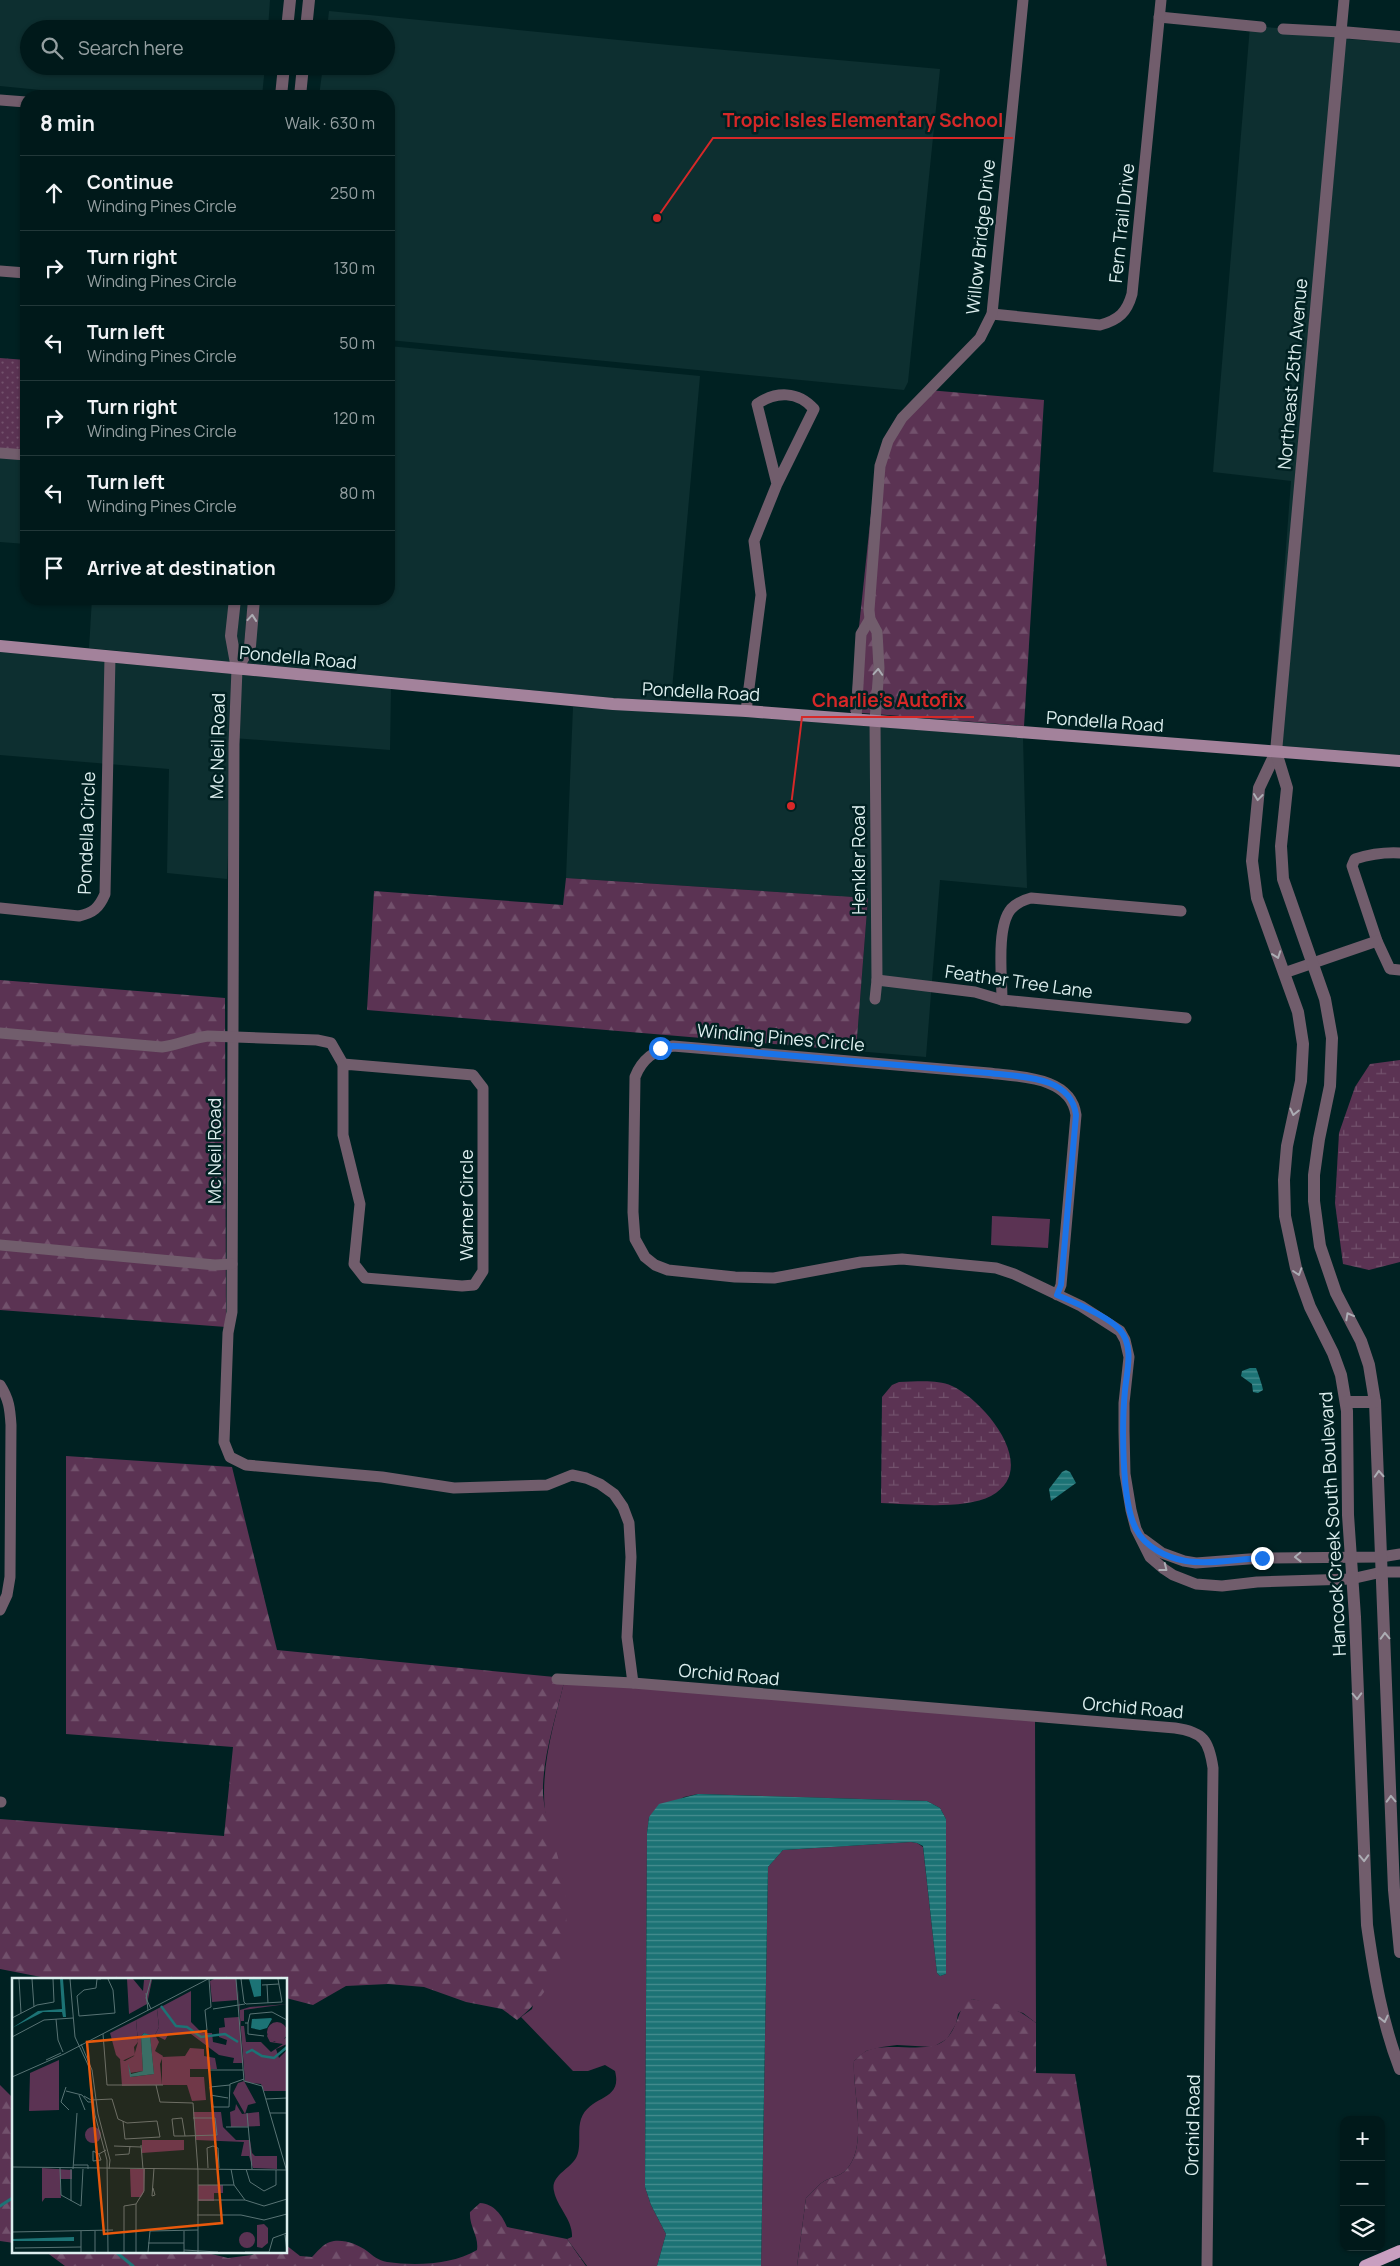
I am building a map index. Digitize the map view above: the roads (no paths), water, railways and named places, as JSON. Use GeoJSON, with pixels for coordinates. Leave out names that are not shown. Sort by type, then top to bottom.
{"type":"FeatureCollection","features":[{"type":"Feature","properties":{"kind":"main road","name":"Pondella Road"},"geometry":{"type":"LineString","coordinates":[[0,646],[613,704],[856,719],[1400,762]]}},
{"type":"Feature","properties":{"kind":"main road"},"geometry":{"type":"LineString","coordinates":[[1365,2266],[1400,2251]]}},
{"type":"Feature","properties":{"kind":"street"},"geometry":{"type":"LineString","coordinates":[[288,20],[290,0]]}},
{"type":"Feature","properties":{"kind":"street"},"geometry":{"type":"LineString","coordinates":[[307,20],[309,0]]}},
{"type":"Feature","properties":{"kind":"street","name":"Willow Bridge Drive"},"geometry":{"type":"LineString","coordinates":[[856,719],[861,634],[870,619],[880,466],[888,441],[902,418],[980,338],[992,314],[1022,0]]}},
{"type":"Feature","properties":{"kind":"street","name":"Fern Trail Drive"},"geometry":{"type":"LineString","coordinates":[[992,314],[1100,325],[1113,322],[1123,315],[1129,305],[1132,294],[1161,0]]}},
{"type":"Feature","properties":{"kind":"street","name":"Northeast 25th Avenue"},"geometry":{"type":"LineString","coordinates":[[1276,752],[1344,0]]}},
{"type":"Feature","properties":{"kind":"street"},"geometry":{"type":"LineString","coordinates":[[1159,17],[1260,27]]}},
{"type":"Feature","properties":{"kind":"street"},"geometry":{"type":"LineString","coordinates":[[1284,29],[1400,36]]}},
{"type":"Feature","properties":{"kind":"street"},"geometry":{"type":"LineString","coordinates":[[282,90],[283,75]]}},
{"type":"Feature","properties":{"kind":"street"},"geometry":{"type":"LineString","coordinates":[[301,90],[302,75]]}},
{"type":"Feature","properties":{"kind":"street"},"geometry":{"type":"LineString","coordinates":[[0,100],[20,102]]}},
{"type":"Feature","properties":{"kind":"street"},"geometry":{"type":"LineString","coordinates":[[0,271],[20,273]]}},
{"type":"Feature","properties":{"kind":"street"},"geometry":{"type":"LineString","coordinates":[[746,711],[761,595],[754,541],[777,484],[814,409],[806,399],[792,395],[768,396],[757,404],[777,484]]}},
{"type":"Feature","properties":{"kind":"street"},"geometry":{"type":"LineString","coordinates":[[0,453],[20,455]]}},
{"type":"Feature","properties":{"kind":"street"},"geometry":{"type":"LineString","coordinates":[[234,605],[231,636],[237,669]]}},
{"type":"Feature","properties":{"kind":"street"},"geometry":{"type":"LineString","coordinates":[[237,669],[250,646],[253,605]]}},
{"type":"Feature","properties":{"kind":"street","name":"Willow Bridge Drive"},"geometry":{"type":"LineString","coordinates":[[870,619],[877,632],[878,659],[875,721]]}},
{"type":"Feature","properties":{"kind":"street","name":"Pondella Circle"},"geometry":{"type":"LineString","coordinates":[[0,908],[79,916],[91,913],[101,905],[105,894],[110,657]]}},
{"type":"Feature","properties":{"kind":"street","name":"Mc Neil Road"},"geometry":{"type":"LineString","coordinates":[[237,669],[234,723],[232,1312],[228,1333],[224,1442],[230,1457],[246,1465],[403,1480],[440,1487],[513,1487],[547,1484],[572,1475],[593,1481],[614,1494],[623,1507],[629,1523],[631,1557],[627,1637],[633,1683]]}},
{"type":"Feature","properties":{"kind":"street","name":"Henkler Road"},"geometry":{"type":"LineString","coordinates":[[875,721],[877,980],[875,998]]}},
{"type":"Feature","properties":{"kind":"street"},"geometry":{"type":"LineString","coordinates":[[1276,752],[1287,788],[1281,846],[1283,879],[1325,999],[1332,1038],[1332,1072],[1315,1158],[1314,1201],[1320,1246],[1329,1275],[1361,1341],[1369,1365],[1375,1402],[1394,1890],[1400,1952]]}},
{"type":"Feature","properties":{"kind":"street","name":"Hancock Creek South Boulevard"},"geometry":{"type":"LineString","coordinates":[[1276,752],[1259,788],[1252,861],[1257,898],[1298,1012],[1303,1044],[1301,1081],[1287,1146],[1284,1180],[1285,1216],[1296,1268],[1310,1307],[1333,1353],[1341,1375],[1346,1402],[1350,1556],[1367,1925],[1373,1971],[1382,2011],[1400,2069]]}},
{"type":"Feature","properties":{"kind":"street"},"geometry":{"type":"LineString","coordinates":[[1400,853],[1383,852],[1373,854],[1355,859],[1352,866],[1377,941],[1390,969],[1400,970]]}},
{"type":"Feature","properties":{"kind":"street"},"geometry":{"type":"LineString","coordinates":[[1002,1000],[1002,934],[1004,921],[1010,909],[1019,902],[1031,898],[1181,911]]}},
{"type":"Feature","properties":{"kind":"street"},"geometry":{"type":"LineString","coordinates":[[1284,973],[1377,941]]}},
{"type":"Feature","properties":{"kind":"street","name":"Feather Tree Lane"},"geometry":{"type":"LineString","coordinates":[[877,980],[975,992],[1002,1000],[1186,1018]]}},
{"type":"Feature","properties":{"kind":"street"},"geometry":{"type":"LineString","coordinates":[[0,1033],[162,1047],[176,1046],[197,1037],[291,1038],[331,1043],[343,1064]]}},
{"type":"Feature","properties":{"kind":"street","name":"Winding Pines Circle"},"geometry":{"type":"LineString","coordinates":[[1057,1295],[1061,1285],[1076,1115],[1070,1098],[1050,1083],[1036,1079],[989,1073],[673,1046],[660,1048],[644,1060],[639,1068],[635,1077],[633,1212],[635,1239],[645,1257],[655,1265],[668,1270],[760,1278],[774,1278],[861,1262],[902,1259],[996,1268],[1057,1295],[1112,1324],[1120,1331],[1125,1340],[1129,1357],[1124,1403],[1124,1456],[1130,1510],[1136,1529],[1150,1557],[1173,1576],[1196,1584],[1222,1586],[1256,1582],[1351,1579],[1382,1572],[1400,1572]]}},
{"type":"Feature","properties":{"kind":"street","name":"Warner Circle"},"geometry":{"type":"LineString","coordinates":[[343,1064],[473,1076],[483,1088],[483,1271],[474,1286],[365,1278],[354,1264],[360,1204],[343,1134],[343,1064]]}},
{"type":"Feature","properties":{"kind":"street"},"geometry":{"type":"LineString","coordinates":[[0,1245],[232,1264]]}},
{"type":"Feature","properties":{"kind":"street"},"geometry":{"type":"LineString","coordinates":[[0,1385],[7,1396],[10,1408],[5,1517],[10,1577],[8,1595],[0,1610]]}},
{"type":"Feature","properties":{"kind":"street"},"geometry":{"type":"LineString","coordinates":[[1346,1402],[1375,1402]]}},
{"type":"Feature","properties":{"kind":"street","name":"Winding Pines Circle"},"geometry":{"type":"LineString","coordinates":[[1136,1529],[1144,1540],[1162,1553],[1196,1563],[1238,1559],[1381,1557],[1400,1554]]}},
{"type":"Feature","properties":{"kind":"street","name":"Orchid Road"},"geometry":{"type":"LineString","coordinates":[[558,1679],[633,1683],[1175,1728],[1190,1730],[1204,1738],[1211,1754],[1213,1768],[1207,2266]]}},
{"type":"Feature","properties":{"kind":"water"},"geometry":{"type":"Polygon","coordinates":[[[1256,1368],[1261,1382],[1263,1390],[1258,1393],[1253,1392],[1252,1384],[1241,1376],[1242,1371],[1256,1368]]]}},
{"type":"Feature","properties":{"kind":"water"},"geometry":{"type":"Polygon","coordinates":[[[1066,1470],[1070,1472],[1076,1483],[1051,1501],[1049,1489],[1062,1472],[1066,1470]]]}},
{"type":"Feature","properties":{"kind":"water"},"geometry":{"type":"Polygon","coordinates":[[[698,1794],[927,1801],[940,1808],[946,1819],[946,1974],[940,1976],[937,1973],[923,1846],[911,1842],[783,1850],[768,1867],[761,2266],[657,2266],[666,2234],[651,2205],[645,2187],[647,1833],[649,1817],[659,1804],[698,1794]]]}},
{"type":"Feature","properties":{"kind":"waterway"},"geometry":{"type":"LineString","coordinates":[[0,2206],[12,2198]]}},
{"type":"Feature","properties":{"kind":"waterway"},"geometry":{"type":"LineString","coordinates":[[118,2254],[133,2266]]}},
{"type":"Feature","properties":{"kind":"place","name":"Tropic Isles Elementary School"},"geometry":{"type":"Point","coordinates":[657,218]}},
{"type":"Feature","properties":{"kind":"place","name":"Charlie's Autofix"},"geometry":{"type":"Point","coordinates":[791,806]}}]}
